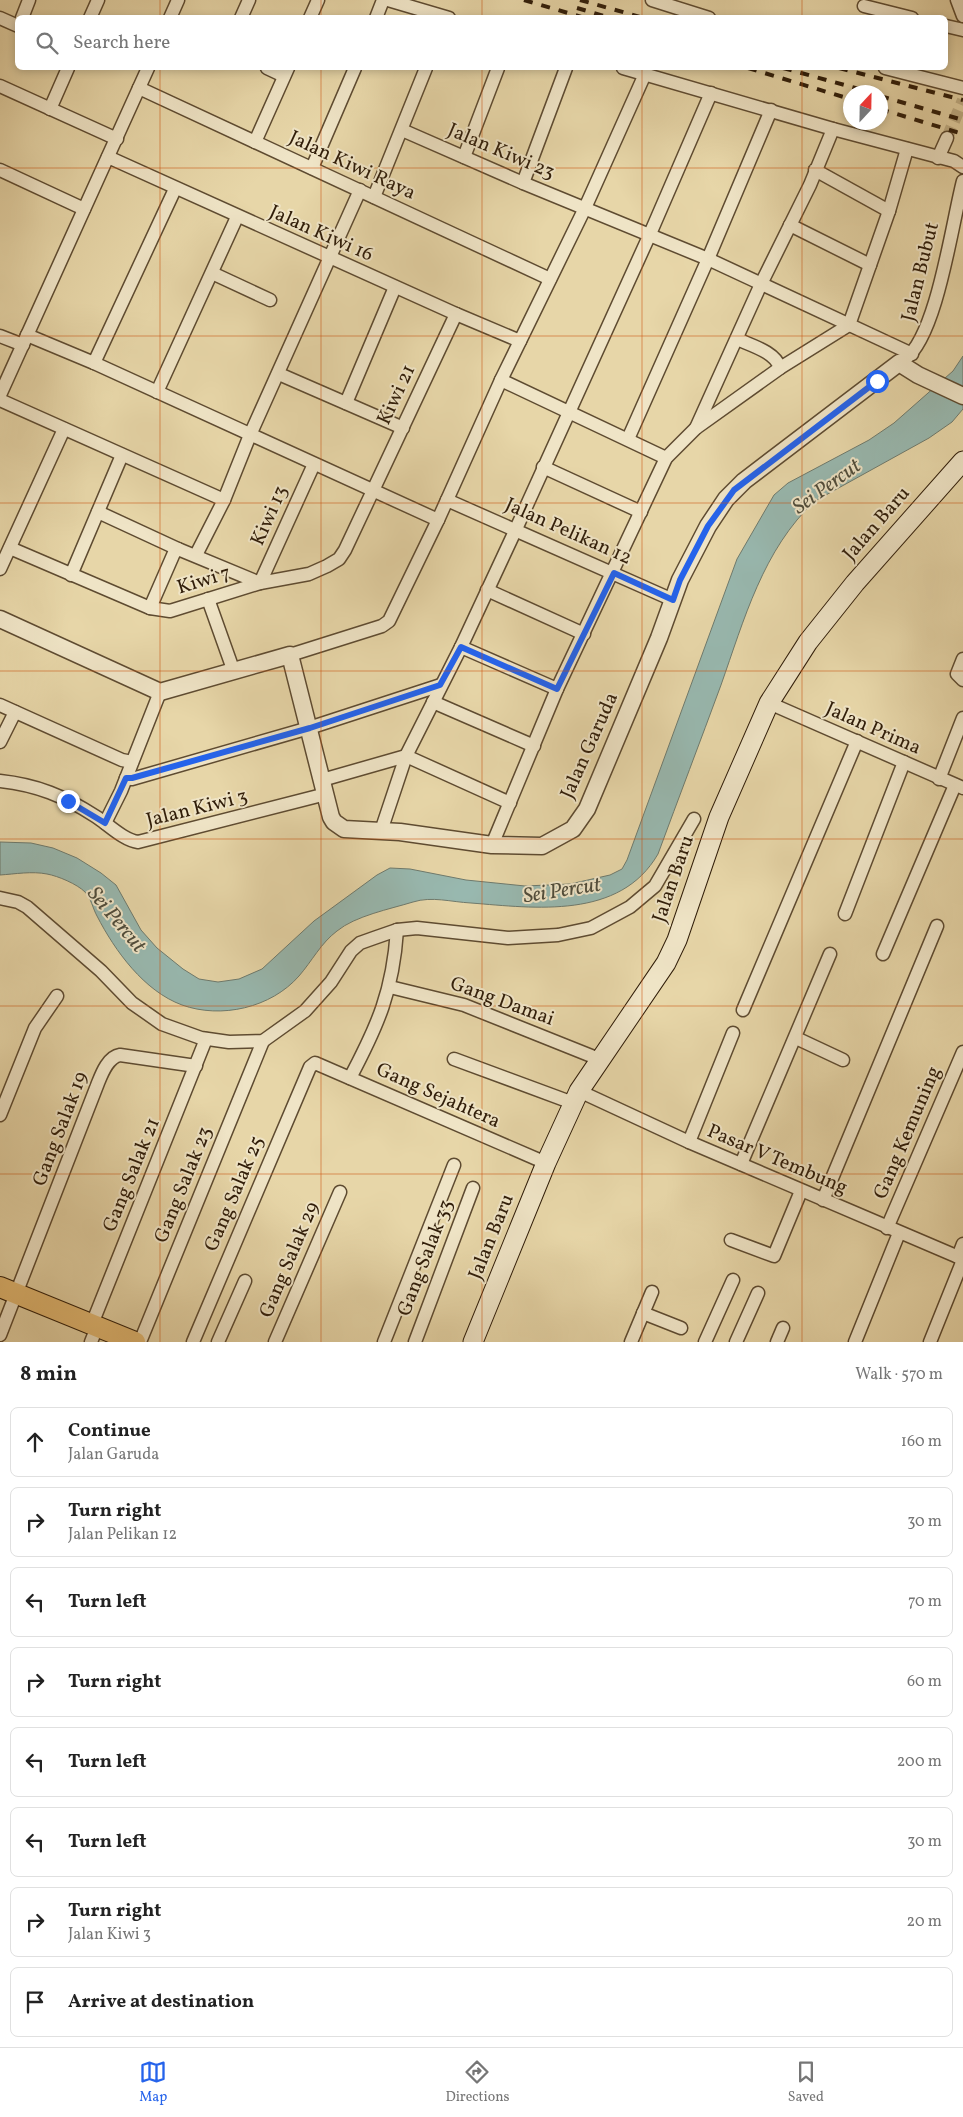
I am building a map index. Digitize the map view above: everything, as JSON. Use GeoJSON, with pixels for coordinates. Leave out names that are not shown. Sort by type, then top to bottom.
{"type":"FeatureCollection","features":[{"type":"Feature","properties":{"kind":"main road","name":"Jalan Baru"},"geometry":{"type":"LineString","coordinates":[[473,1342],[546,1163],[576,1097],[599,1059],[666,962],[677,940],[720,817],[769,703],[820,627],[855,583],[963,461]]}},
{"type":"Feature","properties":{"kind":"main road"},"geometry":{"type":"LineString","coordinates":[[9,1290],[93,1331],[135,1342]]}},
{"type":"Feature","properties":{"kind":"street"},"geometry":{"type":"LineString","coordinates":[[23,15],[29,0]]}},
{"type":"Feature","properties":{"kind":"street"},"geometry":{"type":"LineString","coordinates":[[91,15],[98,0]]}},
{"type":"Feature","properties":{"kind":"street"},"geometry":{"type":"LineString","coordinates":[[171,15],[178,0]]}},
{"type":"Feature","properties":{"kind":"street"},"geometry":{"type":"LineString","coordinates":[[242,15],[249,0]]}},
{"type":"Feature","properties":{"kind":"street"},"geometry":{"type":"LineString","coordinates":[[311,15],[318,0]]}},
{"type":"Feature","properties":{"kind":"street"},"geometry":{"type":"LineString","coordinates":[[377,15],[384,0]]}},
{"type":"Feature","properties":{"kind":"street"},"geometry":{"type":"LineString","coordinates":[[388,0],[439,15]]}},
{"type":"Feature","properties":{"kind":"street"},"geometry":{"type":"LineString","coordinates":[[652,0],[700,15]]}},
{"type":"Feature","properties":{"kind":"street"},"geometry":{"type":"LineString","coordinates":[[957,0],[963,16]]}},
{"type":"Feature","properties":{"kind":"street"},"geometry":{"type":"LineString","coordinates":[[864,6],[900,15]]}},
{"type":"Feature","properties":{"kind":"street"},"geometry":{"type":"LineString","coordinates":[[0,18],[15,25]]}},
{"type":"Feature","properties":{"kind":"street"},"geometry":{"type":"LineString","coordinates":[[948,26],[963,30]]}},
{"type":"Feature","properties":{"kind":"street"},"geometry":{"type":"LineString","coordinates":[[50,109],[67,70]]}},
{"type":"Feature","properties":{"kind":"street"},"geometry":{"type":"LineString","coordinates":[[0,395],[147,70]]}},
{"type":"Feature","properties":{"kind":"street"},"geometry":{"type":"LineString","coordinates":[[312,168],[354,70]]}},
{"type":"Feature","properties":{"kind":"street"},"geometry":{"type":"LineString","coordinates":[[374,197],[425,70]]}},
{"type":"Feature","properties":{"kind":"street"},"geometry":{"type":"LineString","coordinates":[[464,157],[497,70]]}},
{"type":"Feature","properties":{"kind":"street"},"geometry":{"type":"LineString","coordinates":[[523,183],[565,70]]}},
{"type":"Feature","properties":{"kind":"street"},"geometry":{"type":"LineString","coordinates":[[630,70],[833,129],[954,161],[963,166]]}},
{"type":"Feature","properties":{"kind":"street"},"geometry":{"type":"LineString","coordinates":[[893,70],[963,88]]}},
{"type":"Feature","properties":{"kind":"street"},"geometry":{"type":"LineString","coordinates":[[255,142],[286,72]]}},
{"type":"Feature","properties":{"kind":"street"},"geometry":{"type":"LineString","coordinates":[[0,620],[160,692],[290,655],[382,626],[389,621],[438,520],[501,380],[585,208],[645,74]]}},
{"type":"Feature","properties":{"kind":"street"},"geometry":{"type":"LineString","coordinates":[[0,86],[117,138]]}},
{"type":"Feature","properties":{"kind":"street","name":"Jalan Kiwi Raya"},"geometry":{"type":"LineString","coordinates":[[138,88],[550,279]]}},
{"type":"Feature","properties":{"kind":"street"},"geometry":{"type":"LineString","coordinates":[[381,831],[406,756],[440,685],[461,647],[516,529],[650,234],[711,93]]}},
{"type":"Feature","properties":{"kind":"street"},"geometry":{"type":"LineString","coordinates":[[628,439],[708,259],[771,110]]}},
{"type":"Feature","properties":{"kind":"street"},"geometry":{"type":"LineString","coordinates":[[696,428],[833,129]]}},
{"type":"Feature","properties":{"kind":"street","name":"Jalan Kiwi 23"},"geometry":{"type":"LineString","coordinates":[[402,130],[523,183],[708,259],[849,325],[906,358]]}},
{"type":"Feature","properties":{"kind":"street"},"geometry":{"type":"LineString","coordinates":[[938,158],[946,138]]}},
{"type":"Feature","properties":{"kind":"street"},"geometry":{"type":"LineString","coordinates":[[492,845],[557,689],[614,573],[666,458],[696,428],[780,368],[849,325],[889,211],[907,149]]}},
{"type":"Feature","properties":{"kind":"street","name":"Jalan Kiwi 16"},"geometry":{"type":"LineString","coordinates":[[108,157],[237,217],[520,341]]}},
{"type":"Feature","properties":{"kind":"street"},"geometry":{"type":"LineString","coordinates":[[0,170],[84,209]]}},
{"type":"Feature","properties":{"kind":"street"},"geometry":{"type":"LineString","coordinates":[[815,170],[889,211]]}},
{"type":"Feature","properties":{"kind":"street","name":"Jalan Bubut"},"geometry":{"type":"LineString","coordinates":[[906,358],[922,340],[932,316],[963,181]]}},
{"type":"Feature","properties":{"kind":"street"},"geometry":{"type":"LineString","coordinates":[[94,363],[175,189]]}},
{"type":"Feature","properties":{"kind":"street"},"geometry":{"type":"LineString","coordinates":[[196,555],[224,500],[250,435],[360,190]]}},
{"type":"Feature","properties":{"kind":"street"},"geometry":{"type":"LineString","coordinates":[[157,392],[237,217]]}},
{"type":"Feature","properties":{"kind":"street"},"geometry":{"type":"LineString","coordinates":[[790,225],[870,265]]}},
{"type":"Feature","properties":{"kind":"street"},"geometry":{"type":"LineString","coordinates":[[212,273],[270,300]]}},
{"type":"Feature","properties":{"kind":"street"},"geometry":{"type":"LineString","coordinates":[[346,402],[395,287]]}},
{"type":"Feature","properties":{"kind":"street","name":"Kiwi 21"},"geometry":{"type":"LineString","coordinates":[[373,491],[456,314]]}},
{"type":"Feature","properties":{"kind":"street"},"geometry":{"type":"LineString","coordinates":[[0,336],[25,340],[94,363],[438,520]]}},
{"type":"Feature","properties":{"kind":"street"},"geometry":{"type":"LineString","coordinates":[[737,338],[770,355],[779,362],[780,368]]}},
{"type":"Feature","properties":{"kind":"street"},"geometry":{"type":"LineString","coordinates":[[906,358],[918,376],[963,396]]}},
{"type":"Feature","properties":{"kind":"street","name":"Jalan Garuda"},"geometry":{"type":"LineString","coordinates":[[290,655],[332,817],[339,826],[344,829],[381,831],[492,845],[542,846],[573,829],[583,816],[609,761],[680,580],[708,526],[734,490],[906,358]]}},
{"type":"Feature","properties":{"kind":"street"},"geometry":{"type":"LineString","coordinates":[[279,374],[403,428]]}},
{"type":"Feature","properties":{"kind":"street"},"geometry":{"type":"LineString","coordinates":[[501,380],[666,458]]}},
{"type":"Feature","properties":{"kind":"street"},"geometry":{"type":"LineString","coordinates":[[0,400],[224,500]]}},
{"type":"Feature","properties":{"kind":"street"},"geometry":{"type":"LineString","coordinates":[[0,569],[64,429]]}},
{"type":"Feature","properties":{"kind":"street"},"geometry":{"type":"LineString","coordinates":[[72,574],[122,455]]}},
{"type":"Feature","properties":{"kind":"street","name":"Kiwi 13"},"geometry":{"type":"LineString","coordinates":[[260,584],[314,464]]}},
{"type":"Feature","properties":{"kind":"street"},"geometry":{"type":"LineString","coordinates":[[543,467],[640,512]]}},
{"type":"Feature","properties":{"kind":"street","name":"Kiwi 7"},"geometry":{"type":"LineString","coordinates":[[10,548],[150,608],[170,611],[260,584],[309,574],[339,559],[346,550],[373,491]]}},
{"type":"Feature","properties":{"kind":"street","name":"Jalan Pelikan 12"},"geometry":{"type":"LineString","coordinates":[[447,500],[673,600]]}},
{"type":"Feature","properties":{"kind":"street"},"geometry":{"type":"LineString","coordinates":[[98,512],[260,584]]}},
{"type":"Feature","properties":{"kind":"street"},"geometry":{"type":"LineString","coordinates":[[150,608],[174,553],[178,549]]}},
{"type":"Feature","properties":{"kind":"street"},"geometry":{"type":"LineString","coordinates":[[487,590],[584,634]]}},
{"type":"Feature","properties":{"kind":"street"},"geometry":{"type":"LineString","coordinates":[[208,599],[234,672]]}},
{"type":"Feature","properties":{"kind":"street"},"geometry":{"type":"LineString","coordinates":[[461,647],[557,689]]}},
{"type":"Feature","properties":{"kind":"street"},"geometry":{"type":"LineString","coordinates":[[963,659],[957,674],[963,680]]}},
{"type":"Feature","properties":{"kind":"street"},"geometry":{"type":"LineString","coordinates":[[126,778],[132,778],[310,728],[440,685]]}},
{"type":"Feature","properties":{"kind":"street"},"geometry":{"type":"LineString","coordinates":[[105,823],[126,778],[160,692]]}},
{"type":"Feature","properties":{"kind":"street"},"geometry":{"type":"LineString","coordinates":[[433,702],[534,746]]}},
{"type":"Feature","properties":{"kind":"street","name":"Jalan Prima"},"geometry":{"type":"LineString","coordinates":[[769,703],[939,779],[959,786]]}},
{"type":"Feature","properties":{"kind":"street"},"geometry":{"type":"LineString","coordinates":[[0,705],[122,760],[132,762]]}},
{"type":"Feature","properties":{"kind":"street"},"geometry":{"type":"LineString","coordinates":[[0,742],[15,712]]}},
{"type":"Feature","properties":{"kind":"street"},"geometry":{"type":"LineString","coordinates":[[939,779],[963,718]]}},
{"type":"Feature","properties":{"kind":"street"},"geometry":{"type":"LineString","coordinates":[[743,1010],[857,741]]}},
{"type":"Feature","properties":{"kind":"street"},"geometry":{"type":"LineString","coordinates":[[406,756],[510,803]]}},
{"type":"Feature","properties":{"kind":"street","name":"Jalan Kiwi 3"},"geometry":{"type":"LineString","coordinates":[[0,781],[40,788],[105,823],[133,842],[141,842],[324,787],[406,756]]}},
{"type":"Feature","properties":{"kind":"street"},"geometry":{"type":"LineString","coordinates":[[845,914],[904,762]]}},
{"type":"Feature","properties":{"kind":"street"},"geometry":{"type":"LineString","coordinates":[[883,954],[959,786]]}},
{"type":"Feature","properties":{"kind":"street"},"geometry":{"type":"LineString","coordinates":[[2,902],[27,907],[101,971],[132,1003],[148,1015],[181,1032],[206,1039],[229,1042],[262,1041],[305,1011],[331,982],[351,951],[360,943],[397,930],[417,928],[508,938],[558,935],[590,928],[630,907],[654,886],[694,819]]}},
{"type":"Feature","properties":{"kind":"street"},"geometry":{"type":"LineString","coordinates":[[822,1200],[937,926]]}},
{"type":"Feature","properties":{"kind":"street"},"geometry":{"type":"LineString","coordinates":[[350,1078],[378,1022],[390,987],[395,965],[397,930]]}},
{"type":"Feature","properties":{"kind":"street"},"geometry":{"type":"LineString","coordinates":[[741,1164],[830,954]]}},
{"type":"Feature","properties":{"kind":"street","name":"Gang Damai"},"geometry":{"type":"LineString","coordinates":[[390,987],[464,1005],[599,1059]]}},
{"type":"Feature","properties":{"kind":"street"},"geometry":{"type":"LineString","coordinates":[[0,1115],[35,1028],[57,996]]}},
{"type":"Feature","properties":{"kind":"street"},"geometry":{"type":"LineString","coordinates":[[689,1142],[733,1033]]}},
{"type":"Feature","properties":{"kind":"street"},"geometry":{"type":"LineString","coordinates":[[796,1038],[843,1060]]}},
{"type":"Feature","properties":{"kind":"street","name":"Gang Salak 21"},"geometry":{"type":"LineString","coordinates":[[93,1331],[206,1039]]}},
{"type":"Feature","properties":{"kind":"street","name":"Gang Salak 23"},"geometry":{"type":"LineString","coordinates":[[140,1342],[262,1041]]}},
{"type":"Feature","properties":{"kind":"street","name":"Gang Kemuning"},"geometry":{"type":"LineString","coordinates":[[854,1342],[893,1231],[963,1052]]}},
{"type":"Feature","properties":{"kind":"street","name":"Gang Salak 19"},"geometry":{"type":"LineString","coordinates":[[0,1335],[9,1290],[100,1077],[110,1060],[120,1055],[196,1066]]}},
{"type":"Feature","properties":{"kind":"street","name":"Pasar V Tembung"},"geometry":{"type":"LineString","coordinates":[[454,1059],[576,1097],[689,1142],[961,1259]]}},
{"type":"Feature","properties":{"kind":"street","name":"Gang Sejahtera"},"geometry":{"type":"LineString","coordinates":[[315,1063],[546,1163]]}},
{"type":"Feature","properties":{"kind":"street","name":"Gang Salak 25"},"geometry":{"type":"LineString","coordinates":[[193,1342],[310,1067],[315,1063]]}},
{"type":"Feature","properties":{"kind":"street"},"geometry":{"type":"LineString","coordinates":[[384,1342],[454,1165]]}},
{"type":"Feature","properties":{"kind":"street","name":"Gang Salak 33"},"geometry":{"type":"LineString","coordinates":[[415,1342],[473,1188]]}},
{"type":"Feature","properties":{"kind":"street"},"geometry":{"type":"LineString","coordinates":[[731,1240],[774,1256],[801,1191]]}},
{"type":"Feature","properties":{"kind":"street","name":"Gang Salak 29"},"geometry":{"type":"LineString","coordinates":[[275,1342],[340,1192]]}},
{"type":"Feature","properties":{"kind":"street"},"geometry":{"type":"LineString","coordinates":[[930,1342],[961,1259],[963,1244]]}},
{"type":"Feature","properties":{"kind":"street"},"geometry":{"type":"LineString","coordinates":[[705,1342],[733,1280]]}},
{"type":"Feature","properties":{"kind":"street"},"geometry":{"type":"LineString","coordinates":[[218,1342],[245,1281]]}},
{"type":"Feature","properties":{"kind":"street"},"geometry":{"type":"LineString","coordinates":[[631,1342],[652,1292]]}},
{"type":"Feature","properties":{"kind":"street"},"geometry":{"type":"LineString","coordinates":[[736,1342],[758,1293]]}},
{"type":"Feature","properties":{"kind":"street"},"geometry":{"type":"LineString","coordinates":[[643,1314],[680,1328]]}},
{"type":"Feature","properties":{"kind":"street"},"geometry":{"type":"LineString","coordinates":[[776,1342],[783,1328]]}},
{"type":"Feature","properties":{"kind":"water","name":"Sei Percut"},"geometry":{"type":"Polygon","coordinates":[[[963,356],[963,409],[952,422],[929,438],[815,501],[797,520],[782,541],[768,563],[747,611],[658,854],[642,875],[622,890],[599,900],[574,905],[522,907],[427,899],[384,910],[353,921],[337,931],[321,947],[299,976],[288,987],[274,996],[245,1008],[213,1011],[182,1005],[168,999],[143,980],[113,943],[97,916],[89,897],[77,886],[41,873],[0,875],[0,842],[31,843],[53,848],[77,858],[116,885],[141,930],[157,948],[199,979],[218,982],[239,979],[262,969],[314,921],[377,875],[390,868],[410,869],[466,880],[525,886],[570,884],[610,875],[622,869],[627,860],[737,559],[774,495],[788,483],[869,440],[894,423],[953,371],[963,356]]]}},
{"type":"Feature","properties":{"kind":"tunnel"},"geometry":{"type":"LineString","coordinates":[[947,138],[963,100]]}},
{"type":"Feature","properties":{"kind":"railway"},"geometry":{"type":"LineString","coordinates":[[524,0],[575,15]]}},
{"type":"Feature","properties":{"kind":"railway"},"geometry":{"type":"LineString","coordinates":[[580,0],[633,15]]}},
{"type":"Feature","properties":{"kind":"railway"},"geometry":{"type":"LineString","coordinates":[[577,8],[601,15]]}},
{"type":"Feature","properties":{"kind":"railway"},"geometry":{"type":"LineString","coordinates":[[755,70],[843,97]]}},
{"type":"Feature","properties":{"kind":"railway"},"geometry":{"type":"LineString","coordinates":[[790,70],[845,85]]}},
{"type":"Feature","properties":{"kind":"railway"},"geometry":{"type":"LineString","coordinates":[[847,70],[963,100]]}},
{"type":"Feature","properties":{"kind":"railway"},"geometry":{"type":"LineString","coordinates":[[888,98],[963,120]]}},
{"type":"Feature","properties":{"kind":"railway"},"geometry":{"type":"LineString","coordinates":[[888,111],[963,134]]}},
{"type":"Feature","properties":{"kind":"route"},"geometry":{"type":"LineString","coordinates":[[68,801],[105,823],[126,778],[132,778],[310,728],[440,685],[461,647],[557,689],[614,573],[673,600],[680,580],[708,526],[734,490],[877,381]]}}]}
